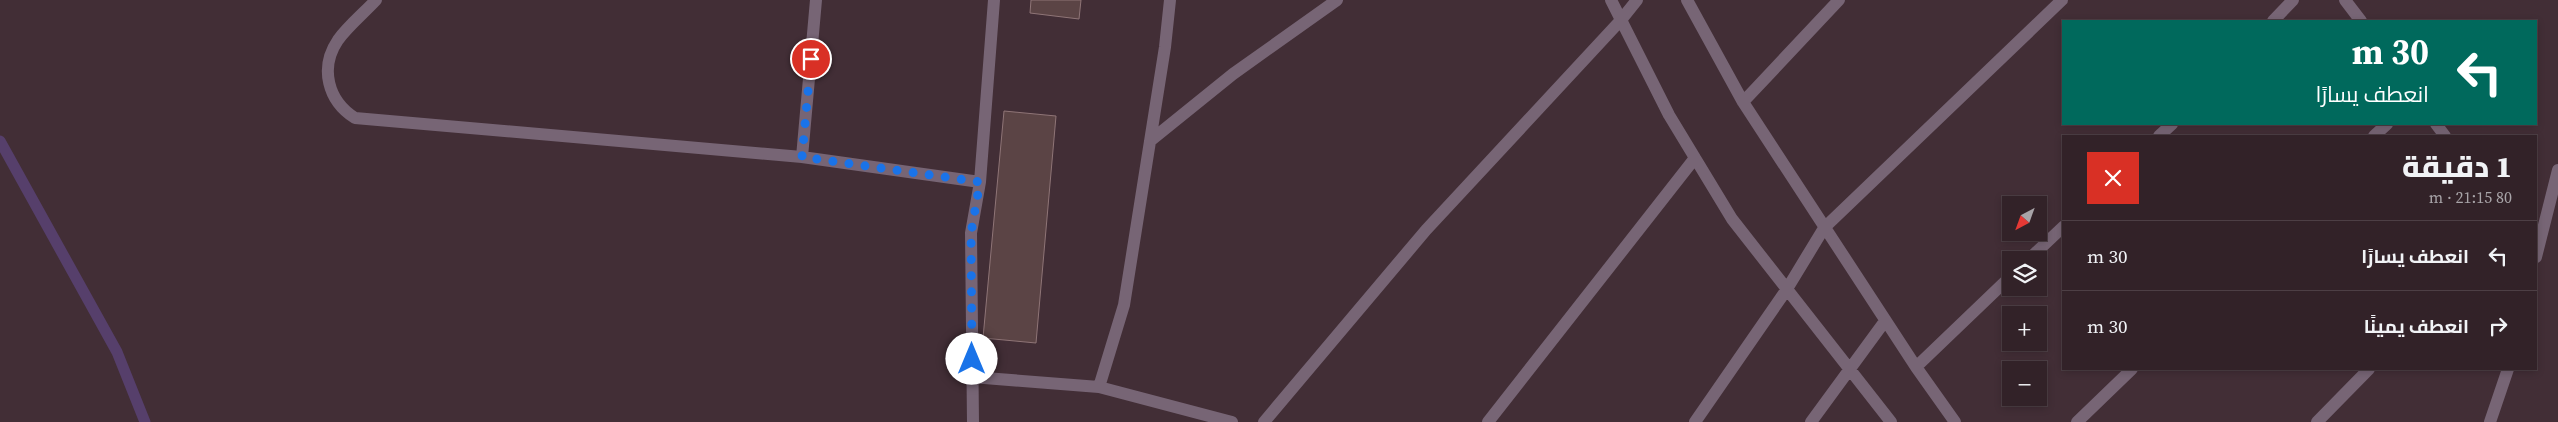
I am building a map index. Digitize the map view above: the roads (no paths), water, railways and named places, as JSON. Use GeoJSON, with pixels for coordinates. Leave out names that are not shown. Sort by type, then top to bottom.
{"type":"FeatureCollection","features":[{"type":"Feature","properties":{"kind":"street"},"geometry":{"type":"LineString","coordinates":[[376,0],[338,41],[331,57],[327,76],[332,95],[342,110],[355,118],[802,157],[980,182]]}},
{"type":"Feature","properties":{"kind":"street"},"geometry":{"type":"LineString","coordinates":[[802,157],[816,0]]}},
{"type":"Feature","properties":{"kind":"street"},"geometry":{"type":"LineString","coordinates":[[973,422],[971,233],[980,182],[994,0]]}},
{"type":"Feature","properties":{"kind":"street"},"geometry":{"type":"LineString","coordinates":[[1099,387],[1124,305],[1165,46],[1170,0]]}},
{"type":"Feature","properties":{"kind":"street"},"geometry":{"type":"LineString","coordinates":[[1150,141],[1233,74],[1337,0]]}},
{"type":"Feature","properties":{"kind":"street"},"geometry":{"type":"LineString","coordinates":[[1611,0],[1669,116],[1732,219],[1891,422]]}},
{"type":"Feature","properties":{"kind":"street"},"geometry":{"type":"LineString","coordinates":[[1264,422],[1426,230],[1621,20],[1637,0]]}},
{"type":"Feature","properties":{"kind":"street"},"geometry":{"type":"LineString","coordinates":[[1687,0],[1743,102],[1824,228],[1954,422]]}},
{"type":"Feature","properties":{"kind":"street"},"geometry":{"type":"LineString","coordinates":[[1743,102],[1839,0]]}},
{"type":"Feature","properties":{"kind":"street"},"geometry":{"type":"LineString","coordinates":[[1695,422],[1787,289],[1824,228],[2062,0]]}},
{"type":"Feature","properties":{"kind":"street"},"geometry":{"type":"LineString","coordinates":[[2273,20],[2293,0]]}},
{"type":"Feature","properties":{"kind":"street"},"geometry":{"type":"LineString","coordinates":[[2345,0],[2360,20]]}},
{"type":"Feature","properties":{"kind":"street"},"geometry":{"type":"LineString","coordinates":[[2160,135],[2171,125]]}},
{"type":"Feature","properties":{"kind":"street"},"geometry":{"type":"LineString","coordinates":[[2375,135],[2386,125]]}},
{"type":"Feature","properties":{"kind":"street"},"geometry":{"type":"LineString","coordinates":[[1488,422],[1695,158]]}},
{"type":"Feature","properties":{"kind":"street"},"geometry":{"type":"LineString","coordinates":[[2537,253],[2558,170]]}},
{"type":"Feature","properties":{"kind":"street"},"geometry":{"type":"LineString","coordinates":[[2038,251],[2062,228]]}},
{"type":"Feature","properties":{"kind":"street"},"geometry":{"type":"LineString","coordinates":[[1916,367],[2002,285]]}},
{"type":"Feature","properties":{"kind":"street"},"geometry":{"type":"LineString","coordinates":[[1811,422],[1885,320]]}},
{"type":"Feature","properties":{"kind":"street"},"geometry":{"type":"LineString","coordinates":[[2077,422],[2131,370]]}},
{"type":"Feature","properties":{"kind":"street"},"geometry":{"type":"LineString","coordinates":[[2317,422],[2368,370]]}},
{"type":"Feature","properties":{"kind":"street"},"geometry":{"type":"LineString","coordinates":[[2490,422],[2503,390],[2508,370]]}},
{"type":"Feature","properties":{"kind":"street"},"geometry":{"type":"LineString","coordinates":[[972,377],[1099,387],[1232,422]]}},
{"type":"Feature","properties":{"kind":"waterway"},"geometry":{"type":"LineString","coordinates":[[0,141],[117,352],[145,422]]}}]}
